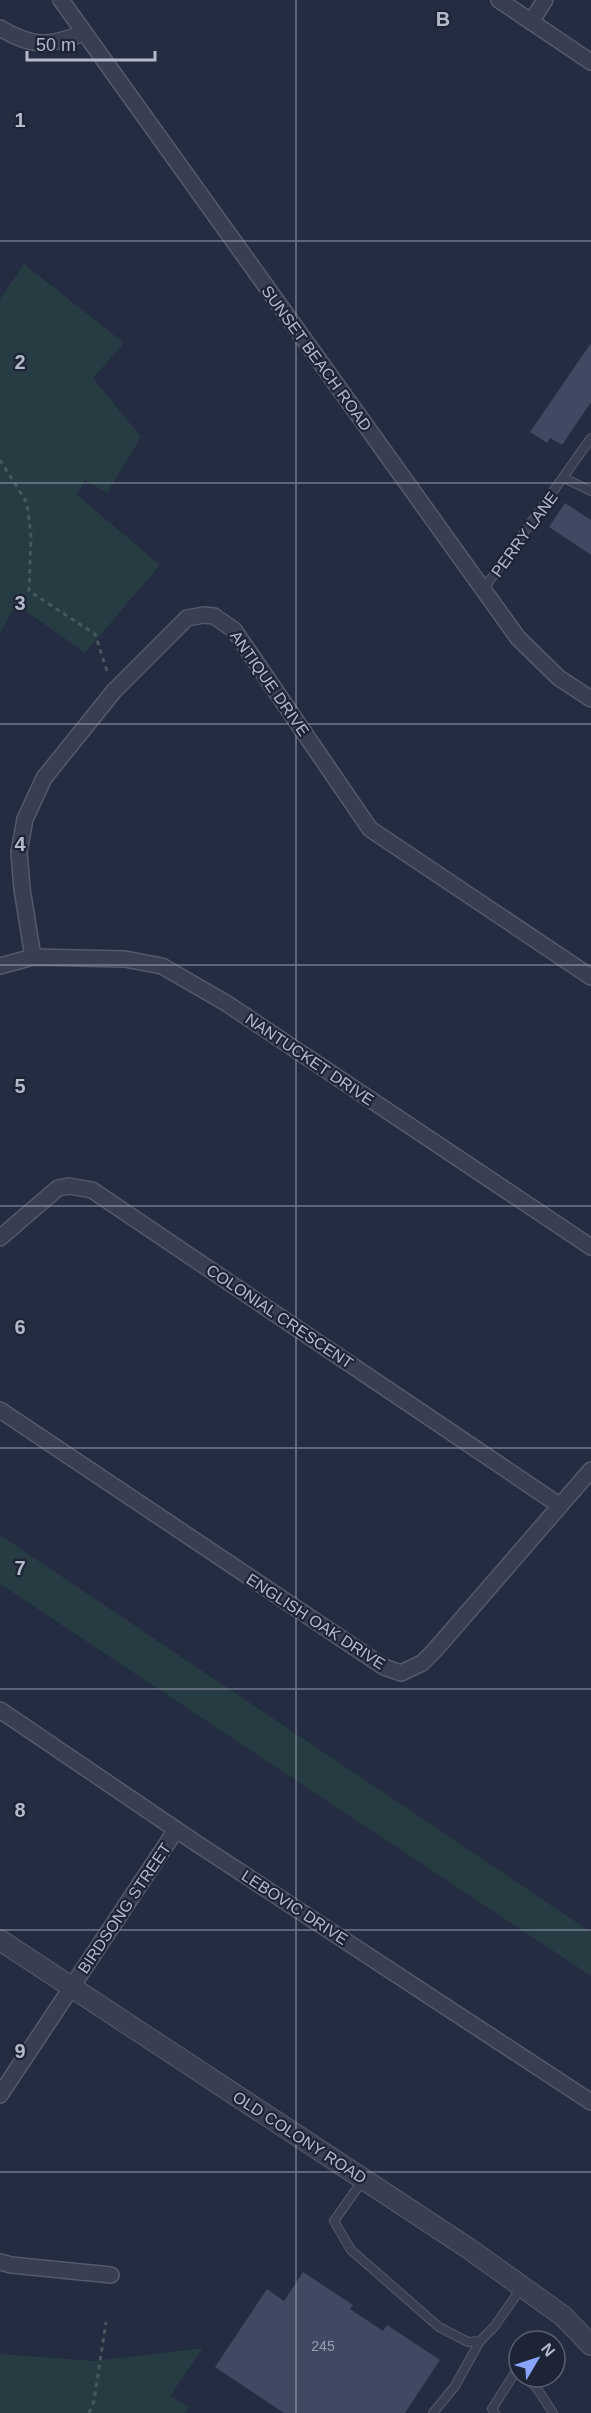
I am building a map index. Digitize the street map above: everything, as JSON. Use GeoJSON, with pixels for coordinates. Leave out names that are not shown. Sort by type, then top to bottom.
{"type":"FeatureCollection","features":[{"type":"Feature","properties":{"kind":"street","name":"SUNSET BEACH ROAD"},"geometry":{"type":"LineString","coordinates":[[61,0],[518,638],[559,678],[591,699]]}},
{"type":"Feature","properties":{"kind":"street"},"geometry":{"type":"LineString","coordinates":[[499,0],[591,62]]}},
{"type":"Feature","properties":{"kind":"street"},"geometry":{"type":"LineString","coordinates":[[531,22],[545,0]]}},
{"type":"Feature","properties":{"kind":"street"},"geometry":{"type":"LineString","coordinates":[[0,28],[20,40],[37,44],[58,42],[83,33]]}},
{"type":"Feature","properties":{"kind":"street","name":"ANTIQUE DRIVE"},"geometry":{"type":"LineString","coordinates":[[33,957],[21,889],[19,852],[25,819],[44,778],[114,691],[187,618],[204,615],[225,621],[234,630],[370,829],[591,977]]}},
{"type":"Feature","properties":{"kind":"street","name":"NANTUCKET DRIVE"},"geometry":{"type":"LineString","coordinates":[[0,966],[33,957],[125,959],[162,966],[194,982],[591,1247]]}},
{"type":"Feature","properties":{"kind":"street","name":"COLONIAL CRESCENT"},"geometry":{"type":"LineString","coordinates":[[0,1238],[58,1188],[69,1186],[92,1190],[559,1505]]}},
{"type":"Feature","properties":{"kind":"street","name":"ENGLISH OAK DRIVE"},"geometry":{"type":"LineString","coordinates":[[0,1410],[384,1667],[401,1673],[422,1663],[435,1650],[591,1470]]}},
{"type":"Feature","properties":{"kind":"street","name":"LEBOVIC DRIVE"},"geometry":{"type":"LineString","coordinates":[[0,1710],[176,1830],[591,2102]]}},
{"type":"Feature","properties":{"kind":"street","name":"BIRDSONG STREET"},"geometry":{"type":"LineString","coordinates":[[0,2095],[176,1830]]}},
{"type":"Feature","properties":{"kind":"street","name":"OLD COLONY ROAD"},"geometry":{"type":"LineString","coordinates":[[0,1940],[364,2179],[522,2287],[563,2316],[591,2345]]}},
{"type":"Feature","properties":{"kind":"street"},"geometry":{"type":"LineString","coordinates":[[0,2262],[111,2275]]}},
{"type":"Feature","properties":{"kind":"lane","name":"PERRY LANE"},"geometry":{"type":"LineString","coordinates":[[483,590],[591,438]]}},
{"type":"Feature","properties":{"kind":"lane","name":"PERRY LANE"},"geometry":{"type":"LineString","coordinates":[[564,478],[591,491]]}},
{"type":"Feature","properties":{"kind":"lane"},"geometry":{"type":"LineString","coordinates":[[364,2179],[334,2221],[351,2250],[439,2327],[468,2342],[480,2341]]}},
{"type":"Feature","properties":{"kind":"lane"},"geometry":{"type":"LineString","coordinates":[[433,2413],[455,2386],[480,2341],[494,2327],[522,2287]]}},
{"type":"Feature","properties":{"kind":"lane"},"geometry":{"type":"LineString","coordinates":[[492,2412],[507,2386]]}},
{"type":"Feature","properties":{"kind":"lane"},"geometry":{"type":"LineString","coordinates":[[537,2389],[553,2413]]}},
{"type":"Feature","properties":{"kind":"path"},"geometry":{"type":"LineString","coordinates":[[0,460],[27,502],[31,536],[29,591],[95,634],[114,691]]}},
{"type":"Feature","properties":{"kind":"path"},"geometry":{"type":"LineString","coordinates":[[89,2413],[94,2401],[106,2322]]}},
{"type":"Feature","properties":{"kind":"shaded area"},"geometry":{"type":"Polygon","coordinates":[[[24,264],[124,343],[93,378],[141,437],[107,493],[85,480],[77,495],[160,565],[85,653],[16,604],[0,633],[0,299],[24,264]]]}},
{"type":"Feature","properties":{"kind":"shaded area"},"geometry":{"type":"Polygon","coordinates":[[[0,1535],[591,1932],[591,1976],[0,1584],[0,1535]]]}},
{"type":"Feature","properties":{"kind":"shaded area"},"geometry":{"type":"Polygon","coordinates":[[[203,2348],[170,2396],[189,2407],[185,2413],[0,2413],[0,2354],[94,2361],[203,2348]]]}},
{"type":"Feature","properties":{"kind":"building"},"geometry":{"type":"Polygon","coordinates":[[[591,343],[591,402],[562,445],[550,438],[547,443],[530,432],[591,343]]]}},
{"type":"Feature","properties":{"kind":"building"},"geometry":{"type":"Polygon","coordinates":[[[565,503],[591,520],[591,555],[549,527],[565,503]]]}},
{"type":"Feature","properties":{"kind":"building"},"geometry":{"type":"Polygon","coordinates":[[[303,2272],[353,2305],[350,2309],[383,2331],[387,2325],[440,2360],[405,2413],[284,2413],[215,2367],[267,2289],[284,2301],[303,2272]]]}}]}
